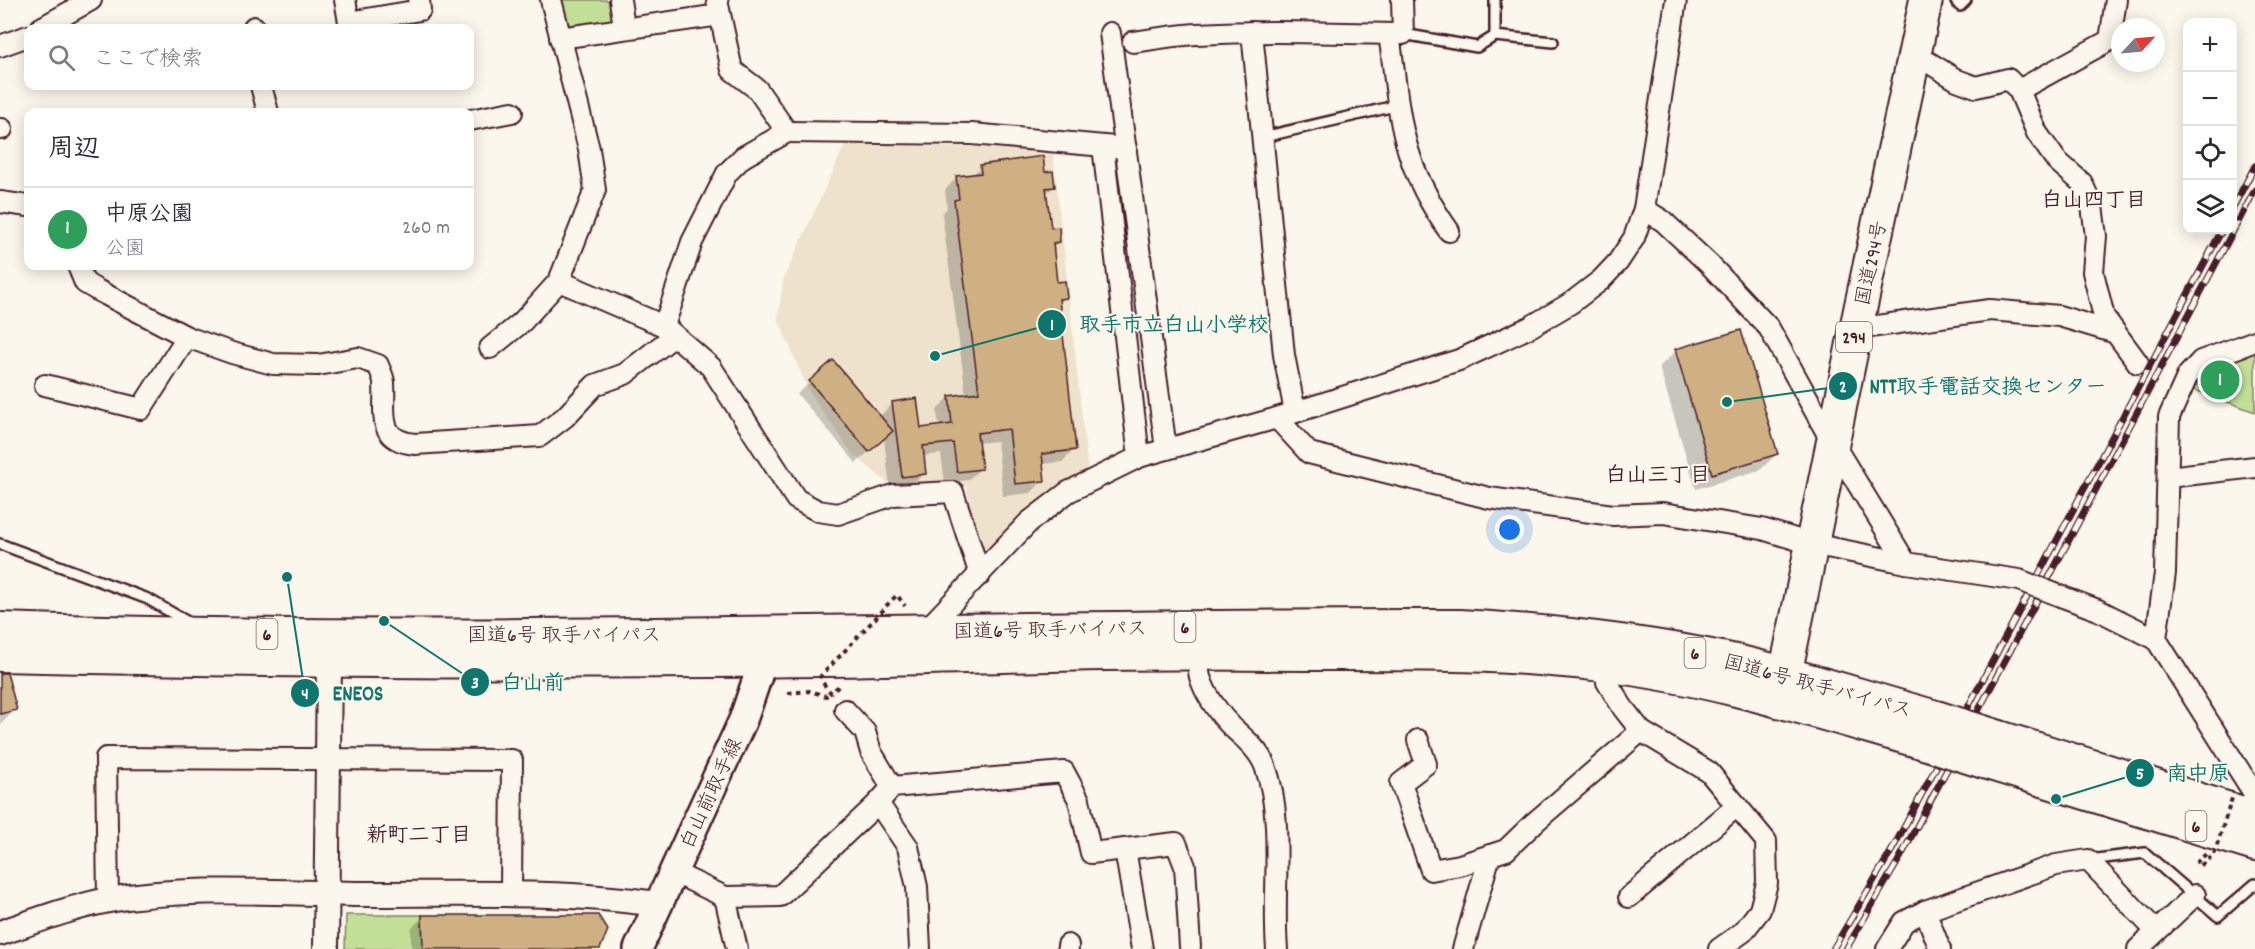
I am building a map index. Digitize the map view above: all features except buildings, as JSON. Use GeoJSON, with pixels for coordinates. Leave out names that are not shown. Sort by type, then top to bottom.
{"type":"FeatureCollection","features":[{"type":"Feature","properties":{"kind":"highway","name":"国道294号"},"geometry":{"type":"LineString","coordinates":[[1783,688],[1832,442],[1926,0]]}},
{"type":"Feature","properties":{"kind":"highway","name":"国道6号 取手バイパス"},"geometry":{"type":"LineString","coordinates":[[0,655],[149,660],[329,662],[765,647],[925,631],[1460,626],[1544,630],[1726,659],[1783,688],[1992,750],[2255,845]]}},
{"type":"Feature","properties":{"kind":"highway","name":"国道6号 取手バイパス"},"geometry":{"type":"LineString","coordinates":[[0,628],[765,647],[1198,654],[1458,655],[1545,659],[1606,665],[1719,686],[1783,688]]}},
{"type":"Feature","properties":{"kind":"highway","name":"国道6号 取手バイパス"},"geometry":{"type":"LineString","coordinates":[[1992,750],[2255,817]]}},
{"type":"Feature","properties":{"kind":"main road","name":"白山前取手線"},"geometry":{"type":"LineString","coordinates":[[638,949],[743,720],[765,647]]}},
{"type":"Feature","properties":{"kind":"street"},"geometry":{"type":"LineString","coordinates":[[48,24],[92,0]]}},
{"type":"Feature","properties":{"kind":"street"},"geometry":{"type":"LineString","coordinates":[[345,0],[349,22],[420,10],[419,0]]}},
{"type":"Feature","properties":{"kind":"street"},"geometry":{"type":"LineString","coordinates":[[490,348],[522,322],[559,281],[595,190],[589,149],[551,0]]}},
{"type":"Feature","properties":{"kind":"street"},"geometry":{"type":"LineString","coordinates":[[620,0],[624,27]]}},
{"type":"Feature","properties":{"kind":"street"},"geometry":{"type":"LineString","coordinates":[[1402,0],[1396,34],[1399,105],[1408,152],[1422,188],[1449,231]]}},
{"type":"Feature","properties":{"kind":"street"},"geometry":{"type":"LineString","coordinates":[[925,631],[1029,522],[1068,492],[1139,457],[1286,415],[1459,360],[1530,327],[1572,303],[1601,280],[1618,262],[1634,238],[1644,208],[1676,0]]}},
{"type":"Feature","properties":{"kind":"street"},"geometry":{"type":"LineString","coordinates":[[2019,90],[2110,40],[2116,0]]}},
{"type":"Feature","properties":{"kind":"street"},"geometry":{"type":"LineString","coordinates":[[560,38],[718,7],[732,70],[757,89],[787,132]]}},
{"type":"Feature","properties":{"kind":"street"},"geometry":{"type":"LineString","coordinates":[[1133,42],[1195,34],[1252,32],[1318,31],[1396,34]]}},
{"type":"Feature","properties":{"kind":"street"},"geometry":{"type":"LineString","coordinates":[[1252,32],[1284,356],[1286,415],[1309,453],[1489,498],[1613,515],[1663,513],[1762,528],[1812,544],[1906,563],[2019,580],[2098,610],[2156,639],[2255,795]]}},
{"type":"Feature","properties":{"kind":"street"},"geometry":{"type":"LineString","coordinates":[[1110,33],[1166,449]]}},
{"type":"Feature","properties":{"kind":"street"},"geometry":{"type":"LineString","coordinates":[[0,46],[24,37]]}},
{"type":"Feature","properties":{"kind":"street"},"geometry":{"type":"LineString","coordinates":[[1915,54],[1957,80],[1976,87],[2008,79],[2019,90],[2037,133],[2056,160],[2082,183],[2092,206],[2096,236],[2093,272],[2104,317],[2138,363]]}},
{"type":"Feature","properties":{"kind":"street"},"geometry":{"type":"LineString","coordinates":[[262,90],[267,108]]}},
{"type":"Feature","properties":{"kind":"street"},"geometry":{"type":"LineString","coordinates":[[474,119],[512,112]]}},
{"type":"Feature","properties":{"kind":"street"},"geometry":{"type":"LineString","coordinates":[[80,270],[85,283],[187,337],[232,353],[273,364],[318,365],[358,358],[378,365],[385,380],[384,424],[394,438],[401,443],[540,436],[554,427],[595,385],[625,374],[669,331],[692,242],[727,173],[743,157],[787,132],[972,134],[1126,148]]}},
{"type":"Feature","properties":{"kind":"street"},"geometry":{"type":"LineString","coordinates":[[1103,146],[1139,457]]}},
{"type":"Feature","properties":{"kind":"street"},"geometry":{"type":"LineString","coordinates":[[0,202],[24,205]]}},
{"type":"Feature","properties":{"kind":"street"},"geometry":{"type":"LineString","coordinates":[[1644,208],[1663,221],[1710,265],[1769,328],[1832,442],[1906,563]]}},
{"type":"Feature","properties":{"kind":"street"},"geometry":{"type":"LineString","coordinates":[[559,281],[669,331],[711,367],[796,499],[818,511],[838,514],[893,495],[953,492],[980,574]]}},
{"type":"Feature","properties":{"kind":"street"},"geometry":{"type":"LineString","coordinates":[[1856,329],[1990,310],[2059,316],[2116,333]]}},
{"type":"Feature","properties":{"kind":"street"},"geometry":{"type":"LineString","coordinates":[[45,385],[141,409],[187,337]]}},
{"type":"Feature","properties":{"kind":"street"},"geometry":{"type":"LineString","coordinates":[[2156,639],[2165,573],[2169,417],[2188,375],[2201,361],[2255,340]]}},
{"type":"Feature","properties":{"kind":"street"},"geometry":{"type":"LineString","coordinates":[[2168,477],[2255,467]]}},
{"type":"Feature","properties":{"kind":"street"},"geometry":{"type":"LineString","coordinates":[[1198,654],[1200,677],[1212,701],[1265,764],[1273,799],[1276,841],[1274,923],[1277,949]]}},
{"type":"Feature","properties":{"kind":"street"},"geometry":{"type":"LineString","coordinates":[[326,949],[329,662]]}},
{"type":"Feature","properties":{"kind":"street"},"geometry":{"type":"LineString","coordinates":[[1606,665],[1607,682],[1641,731],[1709,772],[1766,841],[1767,883],[1760,910],[1743,932],[1719,949]]}},
{"type":"Feature","properties":{"kind":"street"},"geometry":{"type":"LineString","coordinates":[[845,710],[865,732],[872,752],[892,787]]}},
{"type":"Feature","properties":{"kind":"street"},"geometry":{"type":"LineString","coordinates":[[1418,740],[1426,764],[1401,783],[1431,870],[1460,865],[1506,850],[1535,822],[1641,731]]}},
{"type":"Feature","properties":{"kind":"street"},"geometry":{"type":"LineString","coordinates":[[108,900],[106,758],[512,760],[511,894]]}},
{"type":"Feature","properties":{"kind":"street"},"geometry":{"type":"LineString","coordinates":[[673,872],[725,897],[780,896],[892,787],[1064,772],[1079,800],[1091,853],[1176,843],[1185,866],[1190,947]]}},
{"type":"Feature","properties":{"kind":"street"},"geometry":{"type":"LineString","coordinates":[[878,803],[908,847],[917,887],[920,949]]}},
{"type":"Feature","properties":{"kind":"street"},"geometry":{"type":"LineString","coordinates":[[1629,897],[1737,806]]}},
{"type":"Feature","properties":{"kind":"street"},"geometry":{"type":"LineString","coordinates":[[1125,849],[1142,949]]}},
{"type":"Feature","properties":{"kind":"street"},"geometry":{"type":"LineString","coordinates":[[1463,949],[1490,855]]}},
{"type":"Feature","properties":{"kind":"street"},"geometry":{"type":"LineString","coordinates":[[1887,949],[1904,922],[1925,911],[2056,865],[2088,860],[2156,932]]}},
{"type":"Feature","properties":{"kind":"street"},"geometry":{"type":"LineString","coordinates":[[0,933],[108,900],[202,892],[511,894],[615,898],[658,904]]}},
{"type":"Feature","properties":{"kind":"street"},"geometry":{"type":"LineString","coordinates":[[2138,949],[2195,895]]}},
{"type":"Feature","properties":{"kind":"street"},"geometry":{"type":"LineString","coordinates":[[725,897],[737,949]]}},
{"type":"Feature","properties":{"kind":"street"},"geometry":{"type":"LineString","coordinates":[[1925,911],[1940,949]]}},
{"type":"Feature","properties":{"kind":"lane"},"geometry":{"type":"LineString","coordinates":[[1495,0],[1495,36]]}},
{"type":"Feature","properties":{"kind":"lane"},"geometry":{"type":"LineString","coordinates":[[1955,0],[1960,6],[1966,0]]}},
{"type":"Feature","properties":{"kind":"lane"},"geometry":{"type":"LineString","coordinates":[[1396,34],[1477,47],[1495,36],[1552,42]]}},
{"type":"Feature","properties":{"kind":"lane"},"geometry":{"type":"LineString","coordinates":[[1263,137],[1399,105]]}},
{"type":"Feature","properties":{"kind":"lane"},"geometry":{"type":"LineString","coordinates":[[0,544],[148,599],[207,634]]}},
{"type":"Feature","properties":{"kind":"lane"},"geometry":{"type":"LineString","coordinates":[[2088,860],[2145,853],[2218,916],[2255,885]]}},
{"type":"Feature","properties":{"kind":"path"},"geometry":{"type":"LineString","coordinates":[[819,678],[886,607]]}},
{"type":"Feature","properties":{"kind":"path"},"geometry":{"type":"LineString","coordinates":[[788,693],[809,692],[826,696],[831,693]]}},
{"type":"Feature","properties":{"kind":"path"},"geometry":{"type":"LineString","coordinates":[[2210,850],[2197,862],[2200,866],[2214,854],[2234,792]]}},
{"type":"Feature","properties":{"kind":"shaded area"},"geometry":{"type":"Polygon","coordinates":[[[845,145],[1034,148],[1053,151],[1088,472],[1035,509],[979,556],[966,486],[891,486],[852,453],[810,394],[778,319],[783,280],[845,145]]]}},
{"type":"Feature","properties":{"kind":"green space"},"geometry":{"type":"Polygon","coordinates":[[[551,0],[618,0],[624,27],[560,38],[551,0]]]}},
{"type":"Feature","properties":{"kind":"green space"},"geometry":{"type":"Polygon","coordinates":[[[2255,341],[2255,412],[2183,386],[2188,375],[2255,341]]]}},
{"type":"Feature","properties":{"kind":"green space"},"geometry":{"type":"Polygon","coordinates":[[[346,915],[422,915],[423,949],[345,949],[346,915]]]}},
{"type":"Feature","properties":{"kind":"railway"},"geometry":{"type":"LineString","coordinates":[[2237,200],[2255,166]]}},
{"type":"Feature","properties":{"kind":"railway"},"geometry":{"type":"LineString","coordinates":[[1846,949],[1900,858],[2255,190]]}},
{"type":"Feature","properties":{"kind":"railway"},"geometry":{"type":"LineString","coordinates":[[1833,949],[1892,850],[2220,234]]}},
{"type":"Feature","properties":{"kind":"place","name":"取手市立白山小学校"},"geometry":{"type":"Point","coordinates":[935,356]}},
{"type":"Feature","properties":{"kind":"place","name":"中原公園"},"geometry":{"type":"Point","coordinates":[2220,380]}},
{"type":"Feature","properties":{"kind":"place","name":"NTT取手電話交換センター"},"geometry":{"type":"Point","coordinates":[1727,402]}},
{"type":"Feature","properties":{"kind":"place","name":"ENEOS"},"geometry":{"type":"Point","coordinates":[287,577]}},
{"type":"Feature","properties":{"kind":"place","name":"白山前"},"geometry":{"type":"Point","coordinates":[384,621]}},
{"type":"Feature","properties":{"kind":"place","name":"南中原"},"geometry":{"type":"Point","coordinates":[2056,799]}},
{"type":"Feature","properties":{"kind":"district","name":"白山四丁目"},"geometry":{"type":"Point","coordinates":[2094,199]}},
{"type":"Feature","properties":{"kind":"district","name":"白山三丁目"},"geometry":{"type":"Point","coordinates":[1658,474]}},
{"type":"Feature","properties":{"kind":"district","name":"新町二丁目"},"geometry":{"type":"Point","coordinates":[419,834]}}]}
